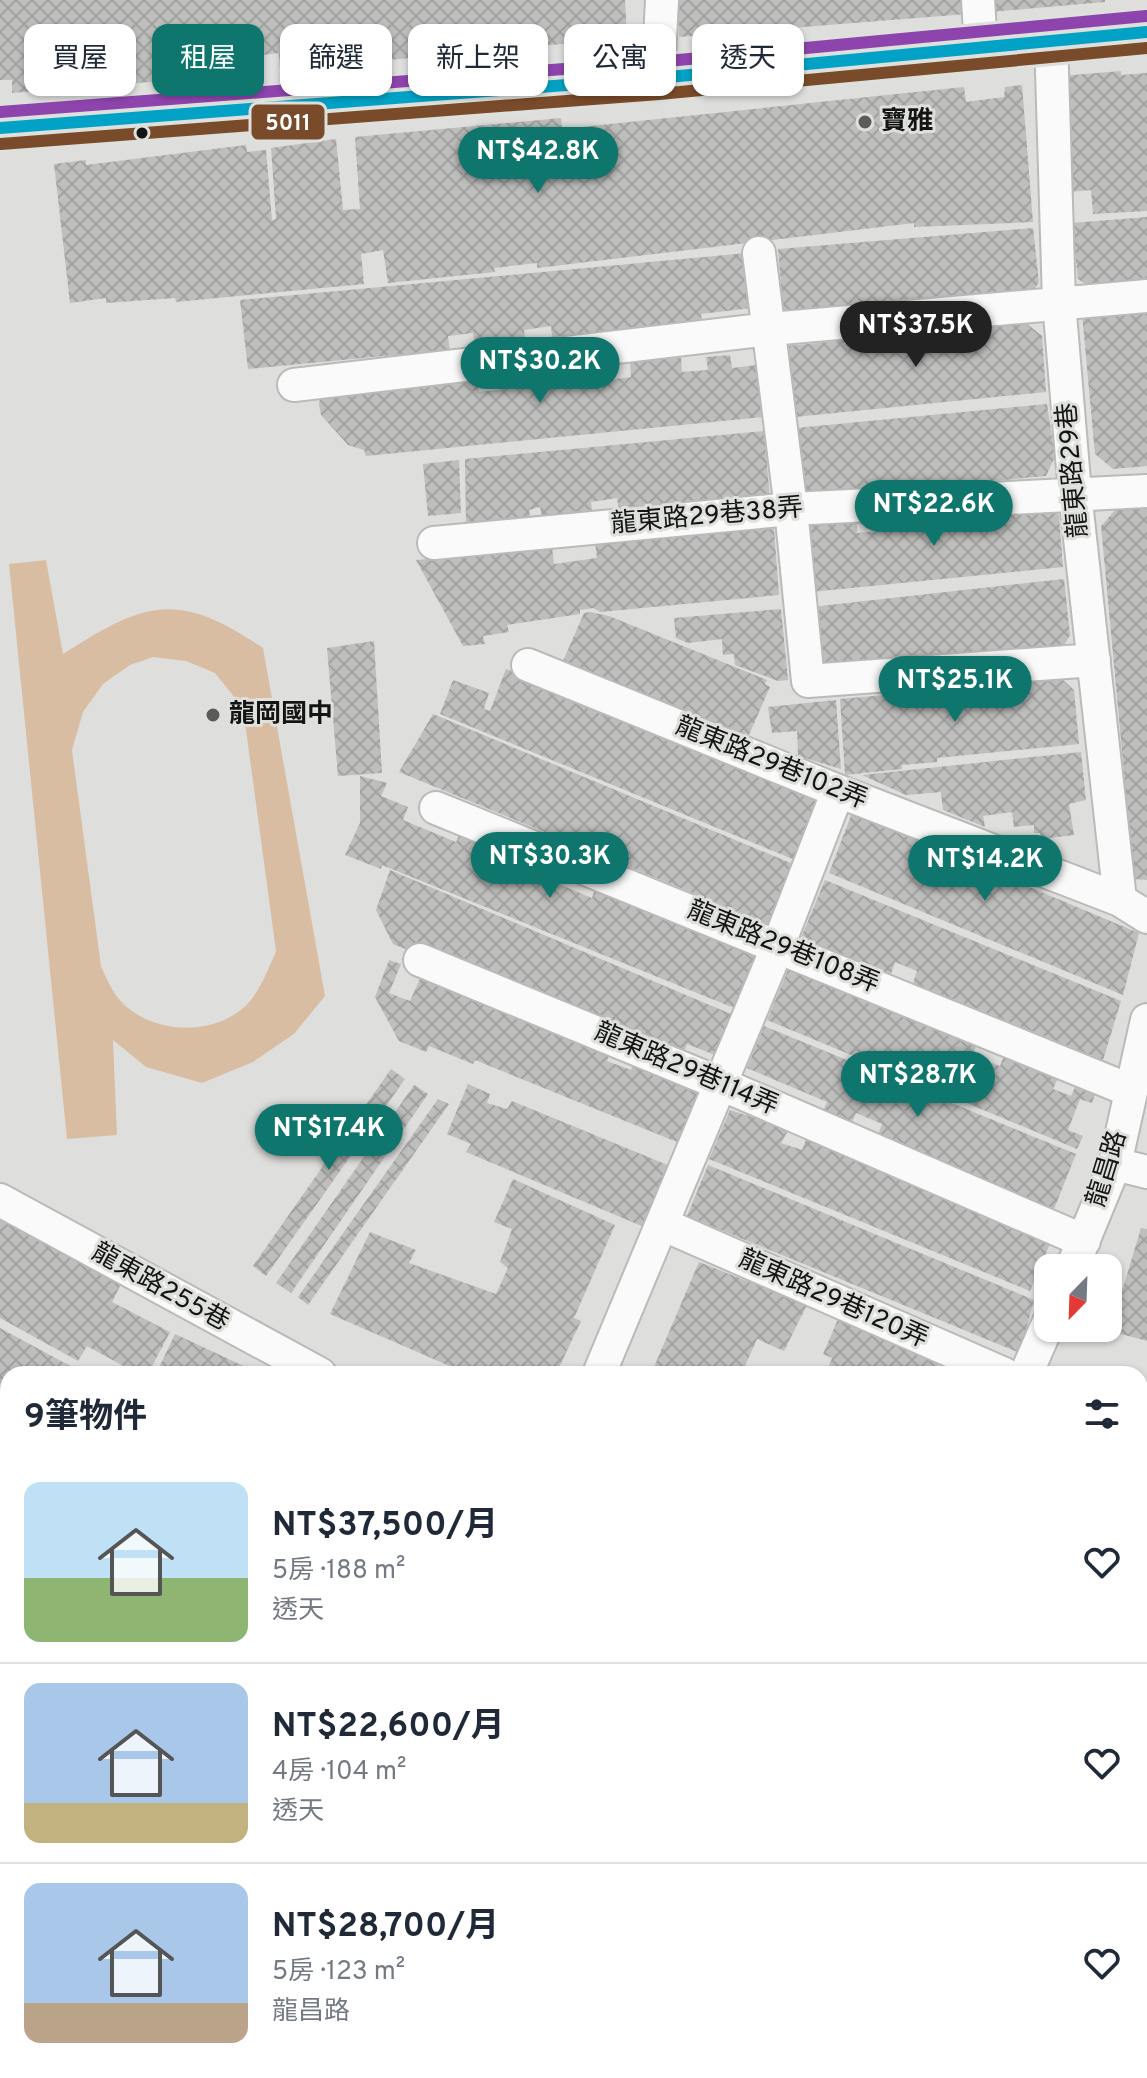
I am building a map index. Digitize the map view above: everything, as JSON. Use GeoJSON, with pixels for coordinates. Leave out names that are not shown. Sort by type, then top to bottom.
{"type":"FeatureCollection","features":[{"type":"Feature","properties":{"kind":"street"},"geometry":{"type":"LineString","coordinates":[[661,24],[662,0]]}},
{"type":"Feature","properties":{"kind":"street"},"geometry":{"type":"LineString","coordinates":[[978,0],[981,47]]}},
{"type":"Feature","properties":{"kind":"street"},"geometry":{"type":"LineString","coordinates":[[676,76],[1051,38],[1147,32]]}},
{"type":"Feature","properties":{"kind":"street","name":"龍東路29巷"},"geometry":{"type":"LineString","coordinates":[[1051,38],[1059,302],[1075,493],[1094,660],[1134,908]]}},
{"type":"Feature","properties":{"kind":"street"},"geometry":{"type":"LineString","coordinates":[[0,128],[564,85]]}},
{"type":"Feature","properties":{"kind":"street"},"geometry":{"type":"LineString","coordinates":[[759,253],[791,509],[808,681],[1094,660]]}},
{"type":"Feature","properties":{"kind":"street"},"geometry":{"type":"LineString","coordinates":[[294,385],[770,329],[1147,296]]}},
{"type":"Feature","properties":{"kind":"street","name":"龍東路29巷38弄"},"geometry":{"type":"LineString","coordinates":[[434,543],[791,509],[1147,491]]}},
{"type":"Feature","properties":{"kind":"street","name":"龍東路29巷102弄"},"geometry":{"type":"LineString","coordinates":[[528,665],[1134,908]]}},
{"type":"Feature","properties":{"kind":"street"},"geometry":{"type":"LineString","coordinates":[[602,1366],[778,946],[838,791]]}},
{"type":"Feature","properties":{"kind":"street","name":"龍東路29巷108弄"},"geometry":{"type":"LineString","coordinates":[[436,808],[1129,1090]]}},
{"type":"Feature","properties":{"kind":"street","name":"龍東路29巷114弄"},"geometry":{"type":"LineString","coordinates":[[420,960],[721,1084],[1078,1254]]}},
{"type":"Feature","properties":{"kind":"street","name":"龍昌路"},"geometry":{"type":"LineString","coordinates":[[1078,1254],[1115,1164],[1147,1020]]}},
{"type":"Feature","properties":{"kind":"street"},"geometry":{"type":"LineString","coordinates":[[1115,1164],[1147,1172]]}},
{"type":"Feature","properties":{"kind":"street","name":"龍東路255巷"},"geometry":{"type":"LineString","coordinates":[[0,1200],[305,1366]]}},
{"type":"Feature","properties":{"kind":"street","name":"龍東路29巷120弄"},"geometry":{"type":"LineString","coordinates":[[662,1224],[986,1366]]}},
{"type":"Feature","properties":{"kind":"street"},"geometry":{"type":"LineString","coordinates":[[1030,1366],[1040,1342]]}},
{"type":"Feature","properties":{"kind":"shaded area"},"geometry":{"type":"Polygon","coordinates":[[[46,560],[63,654],[117,623],[162,609],[184,610],[207,617],[263,648],[325,996],[294,1034],[253,1062],[202,1083],[146,1067],[113,1040],[117,1135],[67,1139],[9,564],[46,560]],[[153,657],[130,665],[103,684],[83,712],[72,750],[101,966],[115,994],[127,1007],[141,1017],[175,1027],[210,1025],[242,1009],[258,990],[276,951],[243,708],[215,673],[186,661],[153,657]]]}},
{"type":"Feature","properties":{"kind":"building"},"geometry":{"type":"Polygon","coordinates":[[[0,0],[625,0],[626,24],[564,24],[564,44],[548,45],[548,24],[408,24],[408,58],[392,60],[392,24],[280,24],[280,70],[279,53],[264,55],[264,24],[152,24],[152,82],[136,83],[136,24],[24,24],[24,92],[12,93],[12,80],[0,80],[0,0]]]}},
{"type":"Feature","properties":{"kind":"building"},"geometry":{"type":"Polygon","coordinates":[[[678,0],[966,0],[967,14],[804,27],[804,24],[692,24],[692,36],[679,37],[678,0]]]}},
{"type":"Feature","properties":{"kind":"building"},"geometry":{"type":"Polygon","coordinates":[[[988,0],[1105,0],[1105,2],[989,12],[988,0]]]}},
{"type":"Feature","properties":{"kind":"building"},"geometry":{"type":"Polygon","coordinates":[[[1121,71],[1121,75],[1147,73],[1147,211],[1093,214],[1091,190],[1070,192],[1060,76],[1121,71]]]}},
{"type":"Feature","properties":{"kind":"building"},"geometry":{"type":"Polygon","coordinates":[[[1022,85],[1033,222],[914,227],[914,223],[537,268],[537,263],[494,268],[495,272],[388,283],[383,250],[361,254],[364,284],[176,302],[175,298],[106,303],[106,298],[70,303],[54,164],[86,160],[86,165],[246,145],[247,152],[266,150],[272,220],[276,219],[271,148],[336,139],[343,210],[360,209],[355,137],[561,118],[562,129],[964,87],[966,102],[1004,97],[1005,87],[1022,85]]]}},
{"type":"Feature","properties":{"kind":"building"},"geometry":{"type":"Polygon","coordinates":[[[1147,217],[1147,280],[1089,286],[1078,279],[1072,223],[1147,217]]]}},
{"type":"Feature","properties":{"kind":"building"},"geometry":{"type":"Polygon","coordinates":[[[1033,228],[1039,282],[1030,296],[784,320],[778,249],[1033,228]]]}},
{"type":"Feature","properties":{"kind":"building"},"geometry":{"type":"Polygon","coordinates":[[[747,253],[752,308],[701,314],[703,327],[553,344],[551,326],[524,330],[526,347],[476,352],[473,333],[448,336],[450,353],[426,355],[425,352],[248,369],[240,300],[747,253]]]}},
{"type":"Feature","properties":{"kind":"building"},"geometry":{"type":"Polygon","coordinates":[[[1147,301],[1147,466],[1113,469],[1095,454],[1082,314],[1147,301]]]}},
{"type":"Feature","properties":{"kind":"building"},"geometry":{"type":"Polygon","coordinates":[[[1026,323],[1042,336],[1046,392],[795,417],[787,346],[1026,323]]]}},
{"type":"Feature","properties":{"kind":"building"},"geometry":{"type":"Polygon","coordinates":[[[730,355],[732,368],[757,365],[763,417],[366,456],[364,450],[348,445],[321,415],[319,405],[321,392],[477,374],[479,392],[505,389],[503,373],[605,363],[607,380],[631,377],[630,361],[681,358],[682,372],[708,370],[706,357],[730,355]]]}},
{"type":"Feature","properties":{"kind":"building"},"geometry":{"type":"Polygon","coordinates":[[[1047,404],[1055,457],[1046,476],[802,499],[796,428],[1047,404]]]}},
{"type":"Feature","properties":{"kind":"building"},"geometry":{"type":"Polygon","coordinates":[[[764,431],[770,499],[620,517],[617,498],[591,502],[593,517],[543,522],[540,507],[529,510],[531,522],[466,530],[465,459],[764,431]]]}},
{"type":"Feature","properties":{"kind":"building"},"geometry":{"type":"Polygon","coordinates":[[[459,460],[461,513],[428,516],[423,464],[459,460]]]}},
{"type":"Feature","properties":{"kind":"building"},"geometry":{"type":"Polygon","coordinates":[[[1049,505],[1059,516],[1063,567],[811,592],[804,526],[857,521],[857,533],[906,529],[905,516],[981,508],[984,521],[1009,518],[1007,507],[1049,505]]]}},
{"type":"Feature","properties":{"kind":"building"},"geometry":{"type":"Polygon","coordinates":[[[1147,507],[1147,880],[1134,879],[1101,526],[1116,509],[1147,507]]]}},
{"type":"Feature","properties":{"kind":"building"},"geometry":{"type":"Polygon","coordinates":[[[751,527],[751,530],[774,529],[779,595],[600,612],[593,608],[580,610],[580,614],[507,625],[509,632],[483,636],[485,644],[463,646],[416,560],[552,547],[554,564],[597,558],[595,543],[751,527]]]}},
{"type":"Feature","properties":{"kind":"building"},"geometry":{"type":"Polygon","coordinates":[[[1064,579],[1070,635],[1062,649],[818,672],[811,607],[1064,579]]]}},
{"type":"Feature","properties":{"kind":"building"},"geometry":{"type":"Polygon","coordinates":[[[781,609],[788,680],[778,681],[735,665],[734,654],[723,655],[722,639],[688,643],[676,638],[674,618],[781,609]]]}},
{"type":"Feature","properties":{"kind":"building"},"geometry":{"type":"Polygon","coordinates":[[[584,613],[609,616],[767,680],[765,684],[770,687],[748,737],[563,661],[584,613]]]}},
{"type":"Feature","properties":{"kind":"building"},"geometry":{"type":"Polygon","coordinates":[[[374,641],[382,773],[338,776],[327,648],[374,641]]]}},
{"type":"Feature","properties":{"kind":"building"},"geometry":{"type":"Polygon","coordinates":[[[506,669],[821,800],[795,860],[440,714],[453,680],[489,693],[484,709],[490,711],[506,669]]]}},
{"type":"Feature","properties":{"kind":"building"},"geometry":{"type":"Polygon","coordinates":[[[1062,679],[1074,690],[1079,744],[937,758],[937,762],[902,765],[902,769],[845,775],[840,699],[1062,679]]]}},
{"type":"Feature","properties":{"kind":"building"},"geometry":{"type":"Polygon","coordinates":[[[836,700],[841,769],[798,756],[797,731],[772,733],[768,707],[836,700]]]}},
{"type":"Feature","properties":{"kind":"building"},"geometry":{"type":"Polygon","coordinates":[[[433,714],[793,864],[768,924],[399,772],[433,714]]]}},
{"type":"Feature","properties":{"kind":"building"},"geometry":{"type":"Polygon","coordinates":[[[1081,752],[1086,800],[1069,804],[1074,835],[1041,839],[1040,833],[1034,833],[1034,825],[1014,827],[1012,812],[983,816],[985,827],[943,810],[941,792],[906,795],[862,775],[1081,752]]]}},
{"type":"Feature","properties":{"kind":"building"},"geometry":{"type":"Polygon","coordinates":[[[360,776],[387,783],[381,796],[408,807],[403,820],[456,842],[462,829],[564,872],[559,884],[592,898],[596,885],[758,952],[734,1008],[382,865],[381,869],[345,855],[360,823],[360,776]]]}},
{"type":"Feature","properties":{"kind":"building"},"geometry":{"type":"Polygon","coordinates":[[[852,813],[1139,933],[1123,995],[829,873],[852,813]]]}},
{"type":"Feature","properties":{"kind":"building"},"geometry":{"type":"Polygon","coordinates":[[[390,870],[731,1014],[715,1055],[687,1044],[682,1058],[393,944],[376,910],[390,870]]]}},
{"type":"Feature","properties":{"kind":"building"},"geometry":{"type":"Polygon","coordinates":[[[825,880],[1121,1001],[1103,1060],[913,983],[917,971],[895,962],[891,974],[801,938],[825,880]]]}},
{"type":"Feature","properties":{"kind":"building"},"geometry":{"type":"Polygon","coordinates":[[[389,960],[401,964],[389,993],[410,1001],[423,972],[611,1050],[607,1061],[631,1070],[634,1061],[700,1088],[677,1142],[475,1060],[473,1064],[429,1046],[426,1052],[399,1041],[375,997],[389,960]]]}},
{"type":"Feature","properties":{"kind":"building"},"geometry":{"type":"Polygon","coordinates":[[[790,965],[978,1041],[972,1056],[1000,1066],[1005,1053],[1059,1076],[1053,1089],[1071,1096],[1077,1083],[1096,1091],[1092,1103],[1080,1099],[1068,1130],[1083,1136],[1077,1149],[767,1020],[790,965]]]}},
{"type":"Feature","properties":{"kind":"building"},"geometry":{"type":"Polygon","coordinates":[[[764,1026],[1076,1154],[1054,1209],[877,1138],[882,1124],[856,1113],[850,1127],[821,1115],[827,1102],[747,1068],[764,1026]]]}},
{"type":"Feature","properties":{"kind":"building"},"geometry":{"type":"Polygon","coordinates":[[[391,1069],[405,1079],[266,1276],[253,1266],[391,1069]]]}},
{"type":"Feature","properties":{"kind":"building"},"geometry":{"type":"Polygon","coordinates":[[[468,1084],[490,1094],[487,1103],[507,1109],[512,1101],[670,1166],[644,1227],[466,1152],[471,1144],[447,1134],[468,1084]]]}},
{"type":"Feature","properties":{"kind":"building"},"geometry":{"type":"Polygon","coordinates":[[[414,1085],[428,1094],[291,1293],[276,1283],[414,1085]]]}},
{"type":"Feature","properties":{"kind":"building"},"geometry":{"type":"Polygon","coordinates":[[[438,1099],[449,1104],[308,1305],[298,1297],[438,1099]]]}},
{"type":"Feature","properties":{"kind":"building"},"geometry":{"type":"Polygon","coordinates":[[[730,1110],[789,1129],[781,1143],[802,1150],[807,1137],[1052,1239],[1046,1254],[1034,1254],[1034,1282],[1030,1291],[709,1159],[730,1110]]]}},
{"type":"Feature","properties":{"kind":"building"},"geometry":{"type":"Polygon","coordinates":[[[708,1165],[1034,1300],[1020,1353],[687,1216],[708,1165]]]}},
{"type":"Feature","properties":{"kind":"building"},"geometry":{"type":"Polygon","coordinates":[[[513,1179],[615,1225],[574,1318],[581,1321],[560,1366],[450,1366],[330,1314],[370,1232],[416,1250],[409,1263],[496,1294],[508,1268],[500,1262],[512,1229],[494,1222],[513,1179]]]}},
{"type":"Feature","properties":{"kind":"building"},"geometry":{"type":"Polygon","coordinates":[[[0,1216],[122,1282],[112,1302],[170,1332],[152,1366],[123,1366],[87,1346],[78,1361],[0,1318],[0,1216]]]}},
{"type":"Feature","properties":{"kind":"building"},"geometry":{"type":"Polygon","coordinates":[[[1141,1228],[1147,1229],[1147,1341],[1122,1334],[1123,1288],[1141,1228]]]}},
{"type":"Feature","properties":{"kind":"building"},"geometry":{"type":"Polygon","coordinates":[[[699,1262],[807,1305],[784,1351],[757,1339],[745,1366],[654,1366],[699,1262]]]}},
{"type":"Feature","properties":{"kind":"building"},"geometry":{"type":"Polygon","coordinates":[[[839,1317],[940,1360],[937,1366],[829,1366],[832,1358],[823,1354],[839,1317]]]}},
{"type":"Feature","properties":{"kind":"building"},"geometry":{"type":"Polygon","coordinates":[[[0,1328],[70,1366],[0,1366],[0,1328]]]}},
{"type":"Feature","properties":{"kind":"building"},"geometry":{"type":"Polygon","coordinates":[[[175,1334],[244,1366],[160,1366],[175,1334]]]}},
{"type":"Feature","properties":{"kind":"transit line"},"geometry":{"type":"LineString","coordinates":[[0,112],[657,62],[1146,16]]}},
{"type":"Feature","properties":{"kind":"transit line"},"geometry":{"type":"LineString","coordinates":[[0,128],[658,78],[1147,32]]}},
{"type":"Feature","properties":{"kind":"transit line","name":"5011"},"geometry":{"type":"LineString","coordinates":[[1,144],[659,94],[1147,48]]}},
{"type":"Feature","properties":{"kind":"place","name":"寶雅"},"geometry":{"type":"Point","coordinates":[865,122]}},
{"type":"Feature","properties":{"kind":"place","name":"龍岡國中"},"geometry":{"type":"Point","coordinates":[213,715]}}]}
